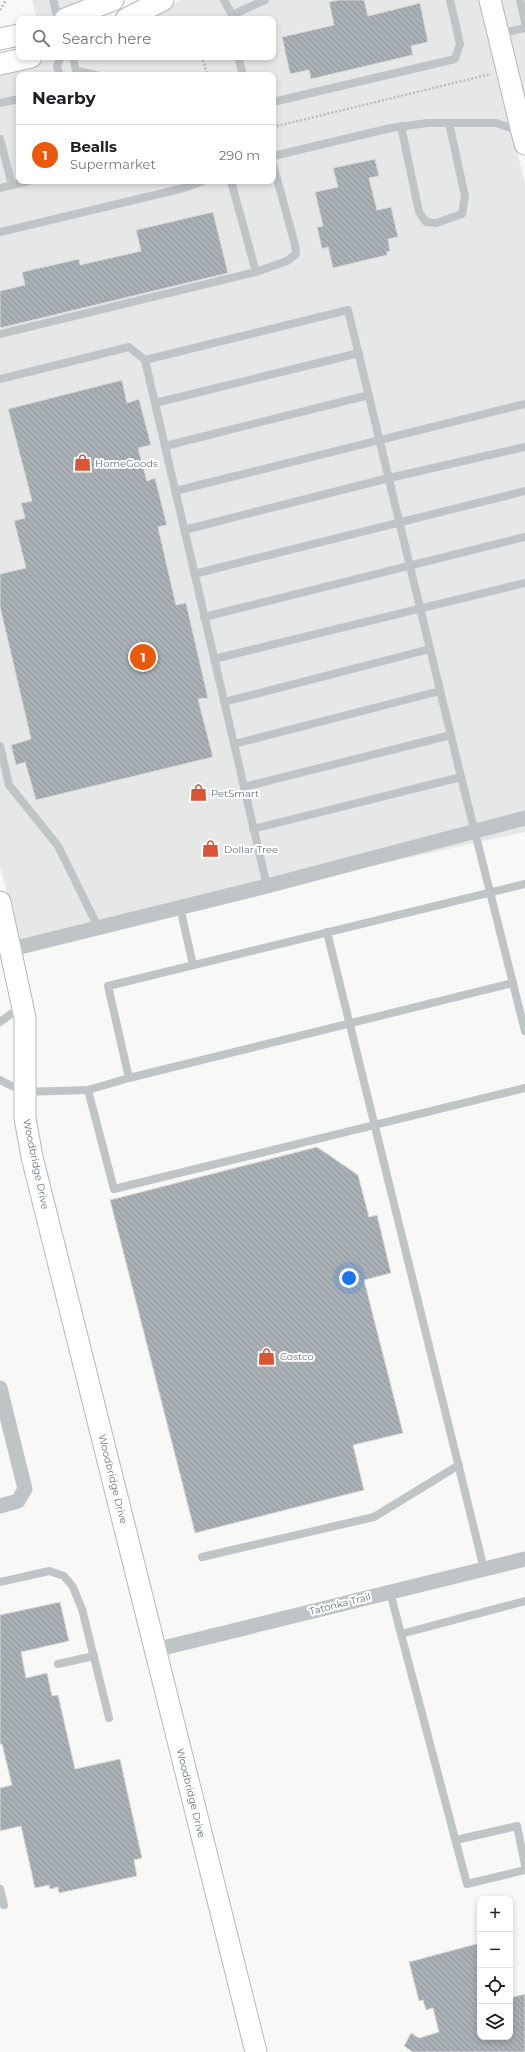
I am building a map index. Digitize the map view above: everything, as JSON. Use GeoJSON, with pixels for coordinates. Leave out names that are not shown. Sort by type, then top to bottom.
{"type":"FeatureCollection","features":[{"type":"Feature","properties":{"kind":"street"},"geometry":{"type":"LineString","coordinates":[[73,16],[113,0]]}},
{"type":"Feature","properties":{"kind":"street"},"geometry":{"type":"LineString","coordinates":[[132,16],[163,0]]}},
{"type":"Feature","properties":{"kind":"street"},"geometry":{"type":"LineString","coordinates":[[490,0],[524,136]]}},
{"type":"Feature","properties":{"kind":"street"},"geometry":{"type":"LineString","coordinates":[[0,39],[16,36]]}},
{"type":"Feature","properties":{"kind":"street"},"geometry":{"type":"LineString","coordinates":[[0,64],[18,60]]}},
{"type":"Feature","properties":{"kind":"street"},"geometry":{"type":"LineString","coordinates":[[12,949],[267,886],[525,818]]}},
{"type":"Feature","properties":{"kind":"street"},"geometry":{"type":"LineString","coordinates":[[475,832],[525,823]]}},
{"type":"Feature","properties":{"kind":"street","name":"Woodbridge Drive"},"geometry":{"type":"LineString","coordinates":[[0,902],[12,949],[25,1018],[25,1118],[32,1157],[256,2052]]}},
{"type":"Feature","properties":{"kind":"street"},"geometry":{"type":"LineString","coordinates":[[0,1388],[25,1489],[18,1501],[0,1506]]}},
{"type":"Feature","properties":{"kind":"street","name":"Tatonka Trail"},"geometry":{"type":"LineString","coordinates":[[155,1650],[525,1559]]}},
{"type":"Feature","properties":{"kind":"lane"},"geometry":{"type":"LineString","coordinates":[[53,0],[57,16]]}},
{"type":"Feature","properties":{"kind":"lane"},"geometry":{"type":"LineString","coordinates":[[224,0],[232,16]]}},
{"type":"Feature","properties":{"kind":"lane"},"geometry":{"type":"LineString","coordinates":[[235,16],[265,0]]}},
{"type":"Feature","properties":{"kind":"lane"},"geometry":{"type":"LineString","coordinates":[[276,101],[455,59],[460,44],[450,0]]}},
{"type":"Feature","properties":{"kind":"lane"},"geometry":{"type":"LineString","coordinates":[[520,0],[525,22]]}},
{"type":"Feature","properties":{"kind":"lane"},"geometry":{"type":"LineString","coordinates":[[498,34],[525,28]]}},
{"type":"Feature","properties":{"kind":"lane"},"geometry":{"type":"LineString","coordinates":[[59,72],[57,66],[60,60]]}},
{"type":"Feature","properties":{"kind":"lane"},"geometry":{"type":"LineString","coordinates":[[74,60],[77,72]]}},
{"type":"Feature","properties":{"kind":"lane"},"geometry":{"type":"LineString","coordinates":[[239,60],[241,72]]}},
{"type":"Feature","properties":{"kind":"lane"},"geometry":{"type":"LineString","coordinates":[[0,103],[16,100]]}},
{"type":"Feature","properties":{"kind":"lane"},"geometry":{"type":"LineString","coordinates":[[276,155],[401,126],[428,122],[496,123],[524,136]]}},
{"type":"Feature","properties":{"kind":"lane"},"geometry":{"type":"LineString","coordinates":[[401,126],[418,212],[426,222],[436,223],[462,214],[465,196],[449,123]]}},
{"type":"Feature","properties":{"kind":"lane"},"geometry":{"type":"LineString","coordinates":[[0,139],[12,185]]}},
{"type":"Feature","properties":{"kind":"lane"},"geometry":{"type":"LineString","coordinates":[[0,334],[256,272],[287,261],[296,254],[276,176]]}},
{"type":"Feature","properties":{"kind":"lane"},"geometry":{"type":"LineString","coordinates":[[0,188],[16,184]]}},
{"type":"Feature","properties":{"kind":"lane"},"geometry":{"type":"LineString","coordinates":[[0,232],[184,188],[195,184]]}},
{"type":"Feature","properties":{"kind":"lane"},"geometry":{"type":"LineString","coordinates":[[232,184],[256,272]]}},
{"type":"Feature","properties":{"kind":"lane"},"geometry":{"type":"LineString","coordinates":[[144,360],[348,310],[450,735],[525,1031]]}},
{"type":"Feature","properties":{"kind":"lane"},"geometry":{"type":"LineString","coordinates":[[0,379],[129,347],[144,360],[267,886]]}},
{"type":"Feature","properties":{"kind":"lane"},"geometry":{"type":"LineString","coordinates":[[155,403],[359,353]]}},
{"type":"Feature","properties":{"kind":"lane"},"geometry":{"type":"LineString","coordinates":[[165,446],[369,395]]}},
{"type":"Feature","properties":{"kind":"lane"},"geometry":{"type":"LineString","coordinates":[[175,491],[525,404]]}},
{"type":"Feature","properties":{"kind":"lane"},"geometry":{"type":"LineString","coordinates":[[184,530],[389,478],[525,447]]}},
{"type":"Feature","properties":{"kind":"lane"},"geometry":{"type":"LineString","coordinates":[[194,574],[525,492]]}},
{"type":"Feature","properties":{"kind":"lane"},"geometry":{"type":"LineString","coordinates":[[204,617],[410,564],[525,537]]}},
{"type":"Feature","properties":{"kind":"lane"},"geometry":{"type":"LineString","coordinates":[[214,659],[525,582]]}},
{"type":"Feature","properties":{"kind":"lane"},"geometry":{"type":"LineString","coordinates":[[224,702],[430,649]]}},
{"type":"Feature","properties":{"kind":"lane"},"geometry":{"type":"LineString","coordinates":[[234,744],[440,692]]}},
{"type":"Feature","properties":{"kind":"lane"},"geometry":{"type":"LineString","coordinates":[[244,787],[450,735]]}},
{"type":"Feature","properties":{"kind":"lane"},"geometry":{"type":"LineString","coordinates":[[0,746],[9,785],[58,846],[98,928]]}},
{"type":"Feature","properties":{"kind":"lane"},"geometry":{"type":"LineString","coordinates":[[254,829],[461,777]]}},
{"type":"Feature","properties":{"kind":"lane"},"geometry":{"type":"LineString","coordinates":[[129,1078],[108,986],[525,884]]}},
{"type":"Feature","properties":{"kind":"lane"},"geometry":{"type":"LineString","coordinates":[[180,907],[193,965]]}},
{"type":"Feature","properties":{"kind":"lane"},"geometry":{"type":"LineString","coordinates":[[327,932],[484,1569]]}},
{"type":"Feature","properties":{"kind":"lane"},"geometry":{"type":"LineString","coordinates":[[0,1080],[24,1092],[88,1090],[129,1078],[513,983]]}},
{"type":"Feature","properties":{"kind":"lane"},"geometry":{"type":"LineString","coordinates":[[0,1022],[22,1006]]}},
{"type":"Feature","properties":{"kind":"lane"},"geometry":{"type":"LineString","coordinates":[[88,1090],[114,1189],[525,1088]]}},
{"type":"Feature","properties":{"kind":"lane"},"geometry":{"type":"LineString","coordinates":[[202,1557],[374,1517],[459,1465]]}},
{"type":"Feature","properties":{"kind":"lane"},"geometry":{"type":"LineString","coordinates":[[0,1582],[49,1570],[64,1576],[74,1587],[82,1609],[109,1718]]}},
{"type":"Feature","properties":{"kind":"lane"},"geometry":{"type":"LineString","coordinates":[[390,1592],[467,1884],[525,1870]]}},
{"type":"Feature","properties":{"kind":"lane"},"geometry":{"type":"LineString","coordinates":[[401,1634],[525,1601]]}},
{"type":"Feature","properties":{"kind":"lane"},"geometry":{"type":"LineString","coordinates":[[58,1664],[94,1656]]}},
{"type":"Feature","properties":{"kind":"lane"},"geometry":{"type":"LineString","coordinates":[[456,1840],[521,1825],[525,1865]]}},
{"type":"Feature","properties":{"kind":"lane"},"geometry":{"type":"LineString","coordinates":[[0,1889],[4,1905]]}},
{"type":"Feature","properties":{"kind":"path"},"geometry":{"type":"LineString","coordinates":[[0,10],[6,0]]}},
{"type":"Feature","properties":{"kind":"path"},"geometry":{"type":"LineString","coordinates":[[202,60],[206,72]]}},
{"type":"Feature","properties":{"kind":"path"},"geometry":{"type":"LineString","coordinates":[[276,126],[507,70]]}},
{"type":"Feature","properties":{"kind":"shaded area"},"geometry":{"type":"Polygon","coordinates":[[[32,0],[92,0],[51,16],[36,16],[32,0]]]}},
{"type":"Feature","properties":{"kind":"shaded area"},"geometry":{"type":"Polygon","coordinates":[[[181,0],[481,0],[525,184],[525,832],[19,944],[0,865],[0,71],[44,60],[276,60],[276,16],[150,16],[181,0]]]}},
{"type":"Feature","properties":{"kind":"shaded area"},"geometry":{"type":"Polygon","coordinates":[[[499,0],[525,0],[525,109],[499,0]]]}},
{"type":"Feature","properties":{"kind":"building"},"geometry":{"type":"Polygon","coordinates":[[[339,0],[364,0],[368,16],[420,3],[428,42],[411,46],[413,55],[311,79],[309,70],[290,74],[282,37],[334,25],[329,2],[339,0]]]}},
{"type":"Feature","properties":{"kind":"building"},"geometry":{"type":"Polygon","coordinates":[[[375,159],[379,176],[369,178],[377,210],[391,207],[398,237],[388,239],[390,251],[387,252],[387,255],[333,268],[328,247],[322,249],[317,227],[323,226],[315,192],[338,187],[333,168],[375,159]]]}},
{"type":"Feature","properties":{"kind":"building"},"geometry":{"type":"Polygon","coordinates":[[[213,212],[228,273],[0,328],[0,291],[25,285],[22,272],[79,259],[80,265],[141,251],[136,230],[213,212]]]}},
{"type":"Feature","properties":{"kind":"building"},"geometry":{"type":"Polygon","coordinates":[[[122,380],[127,403],[139,399],[151,445],[138,448],[147,481],[155,478],[167,525],[158,527],[176,605],[186,603],[208,698],[198,699],[213,757],[36,800],[25,762],[16,765],[11,745],[31,739],[0,607],[0,574],[26,568],[14,521],[25,518],[21,503],[32,501],[8,409],[122,380]]]}},
{"type":"Feature","properties":{"kind":"building","name":"Costco"},"geometry":{"type":"Polygon","coordinates":[[[317,1147],[358,1175],[369,1217],[377,1215],[391,1273],[364,1280],[403,1433],[353,1445],[364,1490],[195,1533],[110,1200],[317,1147]]]}},
{"type":"Feature","properties":{"kind":"building"},"geometry":{"type":"Polygon","coordinates":[[[60,1602],[69,1641],[21,1652],[26,1678],[47,1673],[52,1696],[58,1695],[75,1769],[120,1759],[142,1858],[134,1860],[137,1876],[59,1893],[58,1887],[50,1889],[49,1885],[35,1888],[21,1826],[0,1831],[0,1788],[12,1785],[2,1744],[0,1744],[0,1615],[60,1602]]]}},
{"type":"Feature","properties":{"kind":"building"},"geometry":{"type":"Polygon","coordinates":[[[477,1944],[477,2040],[513,2040],[513,1997],[525,1994],[525,2052],[413,2052],[404,2046],[411,2033],[419,2038],[439,2032],[433,2008],[426,2010],[423,2000],[419,2001],[409,1962],[477,1944]]]}},
{"type":"Feature","properties":{"kind":"place","name":"HomeGoods"},"geometry":{"type":"Point","coordinates":[82,463]}},
{"type":"Feature","properties":{"kind":"place","name":"Bealls"},"geometry":{"type":"Point","coordinates":[143,657]}},
{"type":"Feature","properties":{"kind":"place","name":"PetSmart"},"geometry":{"type":"Point","coordinates":[198,793]}},
{"type":"Feature","properties":{"kind":"place","name":"Dollar Tree"},"geometry":{"type":"Point","coordinates":[211,849]}},
{"type":"Feature","properties":{"kind":"place","name":"Costco"},"geometry":{"type":"Point","coordinates":[267,1356]}}]}
